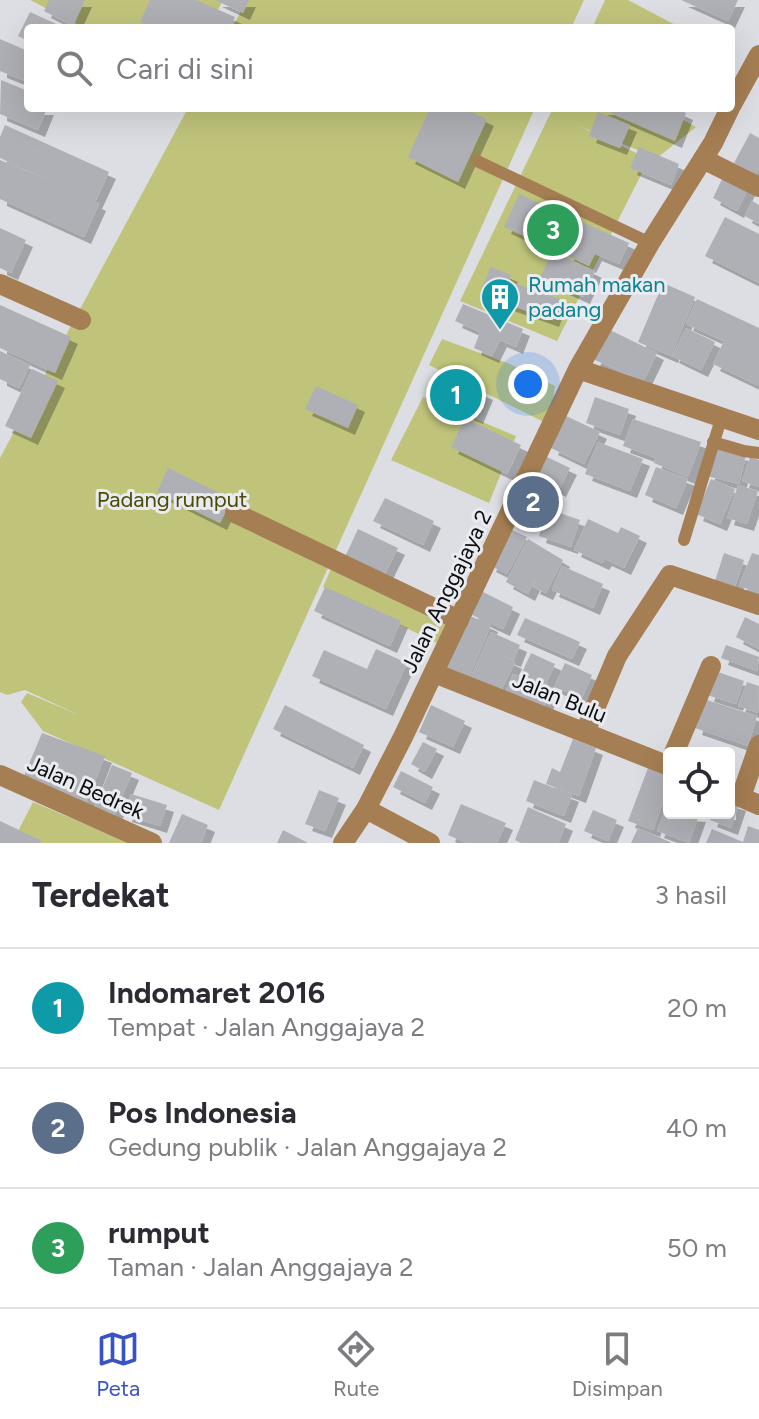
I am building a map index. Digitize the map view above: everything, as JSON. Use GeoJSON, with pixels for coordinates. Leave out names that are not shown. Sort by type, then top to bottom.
{"type":"FeatureCollection","features":[{"type":"Feature","properties":{"kind":"street","name":"Jalan Anggajaya 2"},"geometry":{"type":"LineString","coordinates":[[735,100],[759,55]]}},
{"type":"Feature","properties":{"kind":"street","name":"Jalan Anggajaya 2"},"geometry":{"type":"LineString","coordinates":[[343,843],[366,809],[434,673],[578,369],[728,112]]}},
{"type":"Feature","properties":{"kind":"street"},"geometry":{"type":"LineString","coordinates":[[703,159],[759,187]]}},
{"type":"Feature","properties":{"kind":"street"},"geometry":{"type":"LineString","coordinates":[[0,284],[81,320]]}},
{"type":"Feature","properties":{"kind":"street"},"geometry":{"type":"LineString","coordinates":[[578,369],[759,430]]}},
{"type":"Feature","properties":{"kind":"street"},"geometry":{"type":"LineString","coordinates":[[235,513],[459,620]]}},
{"type":"Feature","properties":{"kind":"street"},"geometry":{"type":"LineString","coordinates":[[585,732],[617,656],[670,575],[759,605]]}},
{"type":"Feature","properties":{"kind":"street"},"geometry":{"type":"LineString","coordinates":[[677,747],[711,666]]}},
{"type":"Feature","properties":{"kind":"street","name":"Jalan Bulu"},"geometry":{"type":"LineString","coordinates":[[434,673],[663,763]]}},
{"type":"Feature","properties":{"kind":"street"},"geometry":{"type":"LineString","coordinates":[[743,798],[759,745]]}},
{"type":"Feature","properties":{"kind":"street","name":"Jalan Bedrek"},"geometry":{"type":"LineString","coordinates":[[0,775],[152,843]]}},
{"type":"Feature","properties":{"kind":"street"},"geometry":{"type":"LineString","coordinates":[[366,809],[430,843]]}},
{"type":"Feature","properties":{"kind":"lane"},"geometry":{"type":"LineString","coordinates":[[477,161],[650,243]]}},
{"type":"Feature","properties":{"kind":"lane"},"geometry":{"type":"LineString","coordinates":[[684,540],[721,419]]}},
{"type":"Feature","properties":{"kind":"lane"},"geometry":{"type":"LineString","coordinates":[[713,442],[759,453]]}},
{"type":"Feature","properties":{"kind":"green space"},"geometry":{"type":"Polygon","coordinates":[[[30,0],[223,0],[211,24],[77,24],[30,0]]]}},
{"type":"Feature","properties":{"kind":"green space"},"geometry":{"type":"Polygon","coordinates":[[[247,0],[584,0],[573,24],[234,24],[247,0]]]}},
{"type":"Feature","properties":{"kind":"green space"},"geometry":{"type":"Polygon","coordinates":[[[605,0],[628,0],[673,24],[594,24],[605,0]]]}},
{"type":"Feature","properties":{"kind":"green space","name":"Padang rumput"},"geometry":{"type":"Polygon","coordinates":[[[186,112],[533,112],[219,810],[43,731],[21,702],[27,693],[79,715],[25,690],[7,695],[0,692],[0,458],[186,112]]]}},
{"type":"Feature","properties":{"kind":"green space"},"geometry":{"type":"Polygon","coordinates":[[[551,112],[668,112],[696,127],[657,158],[579,126],[649,159],[557,341],[460,301],[551,112]]]}},
{"type":"Feature","properties":{"kind":"green space"},"geometry":{"type":"Polygon","coordinates":[[[442,339],[510,364],[555,386],[550,425],[429,365],[442,339]]]}},
{"type":"Feature","properties":{"kind":"green space"},"geometry":{"type":"Polygon","coordinates":[[[423,397],[516,436],[489,503],[391,460],[423,397]]]}},
{"type":"Feature","properties":{"kind":"green space"},"geometry":{"type":"Polygon","coordinates":[[[334,562],[454,622],[441,645],[323,587],[334,562]]]}},
{"type":"Feature","properties":{"kind":"green space"},"geometry":{"type":"Polygon","coordinates":[[[33,802],[130,843],[12,843],[33,802]]]}},
{"type":"Feature","properties":{"kind":"building"},"geometry":{"type":"Polygon","coordinates":[[[49,0],[85,0],[74,24],[44,11],[49,0]]]}},
{"type":"Feature","properties":{"kind":"building"},"geometry":{"type":"Polygon","coordinates":[[[150,0],[196,0],[235,17],[232,24],[140,22],[150,0]]]}},
{"type":"Feature","properties":{"kind":"building"},"geometry":{"type":"Polygon","coordinates":[[[215,0],[249,0],[243,13],[215,0]]]}},
{"type":"Feature","properties":{"kind":"building"},"geometry":{"type":"Polygon","coordinates":[[[681,0],[738,0],[728,21],[681,0]]]}},
{"type":"Feature","properties":{"kind":"building"},"geometry":{"type":"Polygon","coordinates":[[[30,12],[56,24],[24,24],[30,12]]]}},
{"type":"Feature","properties":{"kind":"building"},"geometry":{"type":"Polygon","coordinates":[[[24,24],[24,39],[18,36],[24,24]]]}},
{"type":"Feature","properties":{"kind":"building"},"geometry":{"type":"Polygon","coordinates":[[[0,39],[24,49],[24,80],[0,71],[0,39]]]}},
{"type":"Feature","properties":{"kind":"building"},"geometry":{"type":"Polygon","coordinates":[[[1,80],[24,89],[24,112],[45,112],[38,130],[0,114],[1,80]]]}},
{"type":"Feature","properties":{"kind":"building"},"geometry":{"type":"Polygon","coordinates":[[[428,112],[472,112],[487,119],[458,182],[408,157],[428,112]]]}},
{"type":"Feature","properties":{"kind":"building"},"geometry":{"type":"Polygon","coordinates":[[[598,112],[630,125],[620,148],[589,136],[598,112]]]}},
{"type":"Feature","properties":{"kind":"building"},"geometry":{"type":"Polygon","coordinates":[[[608,112],[684,112],[675,141],[608,112]]]}},
{"type":"Feature","properties":{"kind":"building"},"geometry":{"type":"Polygon","coordinates":[[[5,125],[109,172],[84,237],[0,199],[0,160],[53,182],[0,158],[0,137],[5,125]]]}},
{"type":"Feature","properties":{"kind":"building"},"geometry":{"type":"Polygon","coordinates":[[[750,133],[759,138],[759,168],[756,175],[734,163],[750,133]]]}},
{"type":"Feature","properties":{"kind":"building"},"geometry":{"type":"Polygon","coordinates":[[[639,147],[679,164],[671,185],[630,168],[639,147]]]}},
{"type":"Feature","properties":{"kind":"building"},"geometry":{"type":"Polygon","coordinates":[[[724,175],[749,187],[737,211],[713,198],[724,175]]]}},
{"type":"Feature","properties":{"kind":"building"},"geometry":{"type":"Polygon","coordinates":[[[519,194],[629,243],[619,264],[595,254],[589,266],[566,255],[572,243],[536,227],[531,239],[504,227],[519,194]]]}},
{"type":"Feature","properties":{"kind":"building"},"geometry":{"type":"Polygon","coordinates":[[[752,201],[759,205],[759,224],[745,216],[752,201]]]}},
{"type":"Feature","properties":{"kind":"building"},"geometry":{"type":"Polygon","coordinates":[[[725,217],[759,234],[759,283],[705,256],[725,217]]]}},
{"type":"Feature","properties":{"kind":"building"},"geometry":{"type":"Polygon","coordinates":[[[0,228],[26,240],[11,273],[0,268],[0,228]]]}},
{"type":"Feature","properties":{"kind":"building"},"geometry":{"type":"Polygon","coordinates":[[[552,251],[595,271],[583,297],[540,278],[552,251]]]}},
{"type":"Feature","properties":{"kind":"building"},"geometry":{"type":"Polygon","coordinates":[[[491,267],[511,275],[501,299],[481,290],[491,267]]]}},
{"type":"Feature","properties":{"kind":"building"},"geometry":{"type":"Polygon","coordinates":[[[514,283],[560,299],[552,320],[507,304],[514,283]]]}},
{"type":"Feature","properties":{"kind":"building"},"geometry":{"type":"Polygon","coordinates":[[[663,283],[695,297],[671,356],[638,342],[663,283]]]}},
{"type":"Feature","properties":{"kind":"building"},"geometry":{"type":"Polygon","coordinates":[[[697,299],[759,328],[759,386],[713,364],[724,341],[686,324],[697,299]]]}},
{"type":"Feature","properties":{"kind":"building","name":"Rumah makan padang"},"geometry":{"type":"Polygon","coordinates":[[[463,304],[523,329],[516,347],[500,340],[492,356],[474,348],[480,332],[455,321],[463,304]]]}},
{"type":"Feature","properties":{"kind":"building"},"geometry":{"type":"Polygon","coordinates":[[[0,305],[71,337],[55,373],[0,348],[0,305]]]}},
{"type":"Feature","properties":{"kind":"building"},"geometry":{"type":"Polygon","coordinates":[[[686,328],[715,342],[701,370],[672,356],[686,328]]]}},
{"type":"Feature","properties":{"kind":"building"},"geometry":{"type":"Polygon","coordinates":[[[608,329],[657,353],[643,382],[593,359],[608,329]]]}},
{"type":"Feature","properties":{"kind":"building"},"geometry":{"type":"Polygon","coordinates":[[[0,351],[30,365],[19,388],[0,379],[0,351]]]}},
{"type":"Feature","properties":{"kind":"building"},"geometry":{"type":"Polygon","coordinates":[[[32,369],[58,381],[31,438],[5,426],[32,369]]]}},
{"type":"Feature","properties":{"kind":"building"},"geometry":{"type":"Polygon","coordinates":[[[437,372],[486,393],[476,417],[426,396],[437,372]]]}},
{"type":"Feature","properties":{"kind":"building"},"geometry":{"type":"Polygon","coordinates":[[[316,386],[358,405],[348,428],[305,409],[316,386]]]}},
{"type":"Feature","properties":{"kind":"building"},"geometry":{"type":"Polygon","coordinates":[[[595,397],[629,409],[620,435],[586,423],[595,397]]]}},
{"type":"Feature","properties":{"kind":"building"},"geometry":{"type":"Polygon","coordinates":[[[566,416],[600,432],[584,464],[551,448],[566,416]]]}},
{"type":"Feature","properties":{"kind":"building"},"geometry":{"type":"Polygon","coordinates":[[[465,418],[521,445],[507,474],[451,447],[465,418]]]}},
{"type":"Feature","properties":{"kind":"building"},"geometry":{"type":"Polygon","coordinates":[[[633,419],[701,442],[688,477],[654,463],[656,458],[623,446],[633,419]]]}},
{"type":"Feature","properties":{"kind":"building"},"geometry":{"type":"Polygon","coordinates":[[[598,442],[643,459],[630,491],[585,474],[598,442]]]}},
{"type":"Feature","properties":{"kind":"building"},"geometry":{"type":"Polygon","coordinates":[[[714,448],[746,455],[739,484],[707,476],[714,448]]]}},
{"type":"Feature","properties":{"kind":"building"},"geometry":{"type":"Polygon","coordinates":[[[547,457],[570,468],[559,490],[536,478],[547,457]]]}},
{"type":"Feature","properties":{"kind":"building"},"geometry":{"type":"Polygon","coordinates":[[[750,457],[759,460],[759,487],[742,481],[750,457]]]}},
{"type":"Feature","properties":{"kind":"building"},"geometry":{"type":"Polygon","coordinates":[[[656,467],[688,479],[676,508],[645,495],[656,467]]]}},
{"type":"Feature","properties":{"kind":"building"},"geometry":{"type":"Polygon","coordinates":[[[168,468],[232,499],[220,523],[157,492],[168,468]]]}},
{"type":"Feature","properties":{"kind":"building"},"geometry":{"type":"Polygon","coordinates":[[[711,479],[735,489],[720,524],[696,514],[711,479]]]}},
{"type":"Feature","properties":{"kind":"building"},"geometry":{"type":"Polygon","coordinates":[[[528,481],[551,489],[537,523],[515,514],[528,481]]]}},
{"type":"Feature","properties":{"kind":"building"},"geometry":{"type":"Polygon","coordinates":[[[738,485],[758,491],[747,524],[727,518],[738,485]]]}},
{"type":"Feature","properties":{"kind":"building"},"geometry":{"type":"Polygon","coordinates":[[[385,498],[434,521],[423,545],[373,521],[385,498]]]}},
{"type":"Feature","properties":{"kind":"building"},"geometry":{"type":"Polygon","coordinates":[[[548,509],[580,520],[571,547],[539,536],[548,509]]]}},
{"type":"Feature","properties":{"kind":"building"},"geometry":{"type":"Polygon","coordinates":[[[588,519],[618,533],[621,527],[640,536],[624,568],[605,559],[602,563],[574,550],[588,519]]]}},
{"type":"Feature","properties":{"kind":"building"},"geometry":{"type":"Polygon","coordinates":[[[508,528],[527,537],[507,574],[489,565],[508,528]]]}},
{"type":"Feature","properties":{"kind":"building"},"geometry":{"type":"Polygon","coordinates":[[[358,529],[398,548],[383,578],[344,559],[358,529]]]}},
{"type":"Feature","properties":{"kind":"building"},"geometry":{"type":"Polygon","coordinates":[[[528,539],[563,560],[546,593],[533,587],[536,578],[528,594],[506,582],[528,539]]]}},
{"type":"Feature","properties":{"kind":"building"},"geometry":{"type":"Polygon","coordinates":[[[724,553],[744,560],[734,590],[714,584],[724,553]]]}},
{"type":"Feature","properties":{"kind":"building"},"geometry":{"type":"Polygon","coordinates":[[[752,553],[759,555],[759,593],[739,586],[752,553]]]}},
{"type":"Feature","properties":{"kind":"building"},"geometry":{"type":"Polygon","coordinates":[[[562,566],[603,584],[593,608],[552,590],[562,566]]]}},
{"type":"Feature","properties":{"kind":"building"},"geometry":{"type":"Polygon","coordinates":[[[325,587],[401,621],[390,646],[314,611],[325,587]]]}},
{"type":"Feature","properties":{"kind":"building"},"geometry":{"type":"Polygon","coordinates":[[[481,591],[513,607],[503,629],[470,614],[481,591]]]}},
{"type":"Feature","properties":{"kind":"building"},"geometry":{"type":"Polygon","coordinates":[[[468,615],[491,625],[467,682],[444,672],[468,615]]]}},
{"type":"Feature","properties":{"kind":"building"},"geometry":{"type":"Polygon","coordinates":[[[745,617],[759,624],[759,649],[736,637],[745,617]]]}},
{"type":"Feature","properties":{"kind":"building"},"geometry":{"type":"Polygon","coordinates":[[[525,618],[580,642],[572,659],[517,635],[525,618]]]}},
{"type":"Feature","properties":{"kind":"building"},"geometry":{"type":"Polygon","coordinates":[[[491,632],[520,645],[514,660],[499,654],[515,662],[500,693],[470,679],[491,632]]]}},
{"type":"Feature","properties":{"kind":"building"},"geometry":{"type":"Polygon","coordinates":[[[726,645],[759,657],[757,671],[721,658],[726,645]]]}},
{"type":"Feature","properties":{"kind":"building"},"geometry":{"type":"Polygon","coordinates":[[[376,649],[407,663],[386,709],[312,676],[324,650],[367,669],[376,649]]]}},
{"type":"Feature","properties":{"kind":"building"},"geometry":{"type":"Polygon","coordinates":[[[531,653],[555,664],[545,686],[521,675],[531,653]]]}},
{"type":"Feature","properties":{"kind":"building"},"geometry":{"type":"Polygon","coordinates":[[[565,663],[592,675],[582,698],[554,687],[565,663]]]}},
{"type":"Feature","properties":{"kind":"building"},"geometry":{"type":"Polygon","coordinates":[[[715,671],[744,681],[736,704],[707,695],[715,671]]]}},
{"type":"Feature","properties":{"kind":"building"},"geometry":{"type":"Polygon","coordinates":[[[513,674],[552,691],[543,709],[505,693],[513,674]]]}},
{"type":"Feature","properties":{"kind":"building"},"geometry":{"type":"Polygon","coordinates":[[[747,682],[759,686],[758,713],[738,706],[747,682]]]}},
{"type":"Feature","properties":{"kind":"building"},"geometry":{"type":"Polygon","coordinates":[[[704,699],[757,716],[748,746],[695,728],[704,699]]]}},
{"type":"Feature","properties":{"kind":"building"},"geometry":{"type":"Polygon","coordinates":[[[285,705],[364,745],[353,768],[273,729],[285,705]]]}},
{"type":"Feature","properties":{"kind":"building"},"geometry":{"type":"Polygon","coordinates":[[[431,705],[465,721],[453,747],[419,732],[431,705]]]}},
{"type":"Feature","properties":{"kind":"building"},"geometry":{"type":"Polygon","coordinates":[[[42,733],[105,756],[84,809],[21,783],[42,733]]]}},
{"type":"Feature","properties":{"kind":"building"},"geometry":{"type":"Polygon","coordinates":[[[573,739],[596,748],[579,796],[546,784],[552,768],[560,772],[573,739]]]}},
{"type":"Feature","properties":{"kind":"building"},"geometry":{"type":"Polygon","coordinates":[[[423,742],[437,749],[425,772],[411,764],[423,742]]]}},
{"type":"Feature","properties":{"kind":"building"},"geometry":{"type":"Polygon","coordinates":[[[112,765],[132,773],[114,816],[94,808],[112,765]]]}},
{"type":"Feature","properties":{"kind":"building"},"geometry":{"type":"Polygon","coordinates":[[[648,768],[663,774],[663,802],[653,830],[628,821],[648,768]]]}},
{"type":"Feature","properties":{"kind":"building"},"geometry":{"type":"Polygon","coordinates":[[[401,771],[433,787],[425,803],[393,787],[401,771]]]}},
{"type":"Feature","properties":{"kind":"building"},"geometry":{"type":"Polygon","coordinates":[[[534,780],[572,795],[564,816],[526,801],[534,780]]]}},
{"type":"Feature","properties":{"kind":"building"},"geometry":{"type":"Polygon","coordinates":[[[319,790],[339,798],[325,831],[305,824],[319,790]]]}},
{"type":"Feature","properties":{"kind":"building"},"geometry":{"type":"Polygon","coordinates":[[[131,794],[167,805],[160,826],[125,815],[131,794]]]}},
{"type":"Feature","properties":{"kind":"building"},"geometry":{"type":"Polygon","coordinates":[[[461,804],[506,823],[497,843],[467,843],[448,835],[461,804]]]}},
{"type":"Feature","properties":{"kind":"building"},"geometry":{"type":"Polygon","coordinates":[[[528,807],[566,824],[558,843],[521,843],[515,840],[528,807]]]}},
{"type":"Feature","properties":{"kind":"building"},"geometry":{"type":"Polygon","coordinates":[[[593,810],[617,820],[608,841],[584,831],[593,810]]]}},
{"type":"Feature","properties":{"kind":"building"},"geometry":{"type":"Polygon","coordinates":[[[182,814],[208,825],[201,843],[169,843],[182,814]]]}},
{"type":"Feature","properties":{"kind":"building"},"geometry":{"type":"Polygon","coordinates":[[[663,816],[663,819],[698,819],[689,843],[657,831],[663,816]]]}},
{"type":"Feature","properties":{"kind":"building"},"geometry":{"type":"Polygon","coordinates":[[[710,819],[734,819],[731,828],[710,819]]]}},
{"type":"Feature","properties":{"kind":"building"},"geometry":{"type":"Polygon","coordinates":[[[0,821],[42,841],[41,843],[0,843],[0,821]]]}},
{"type":"Feature","properties":{"kind":"building"},"geometry":{"type":"Polygon","coordinates":[[[748,826],[759,830],[759,843],[706,843],[712,829],[743,842],[748,826]]]}},
{"type":"Feature","properties":{"kind":"building"},"geometry":{"type":"Polygon","coordinates":[[[638,828],[672,843],[631,843],[638,828]]]}},
{"type":"Feature","properties":{"kind":"building"},"geometry":{"type":"Polygon","coordinates":[[[283,830],[308,843],[277,843],[283,830]]]}},
{"type":"Feature","properties":{"kind":"place","name":"rumput"},"geometry":{"type":"Point","coordinates":[553,230]}},
{"type":"Feature","properties":{"kind":"place","name":"Rumah makan padang"},"geometry":{"type":"Point","coordinates":[500,331]}},
{"type":"Feature","properties":{"kind":"place","name":"Indomaret 2016"},"geometry":{"type":"Point","coordinates":[456,395]}},
{"type":"Feature","properties":{"kind":"place","name":"Pos Indonesia"},"geometry":{"type":"Point","coordinates":[533,502]}}]}
